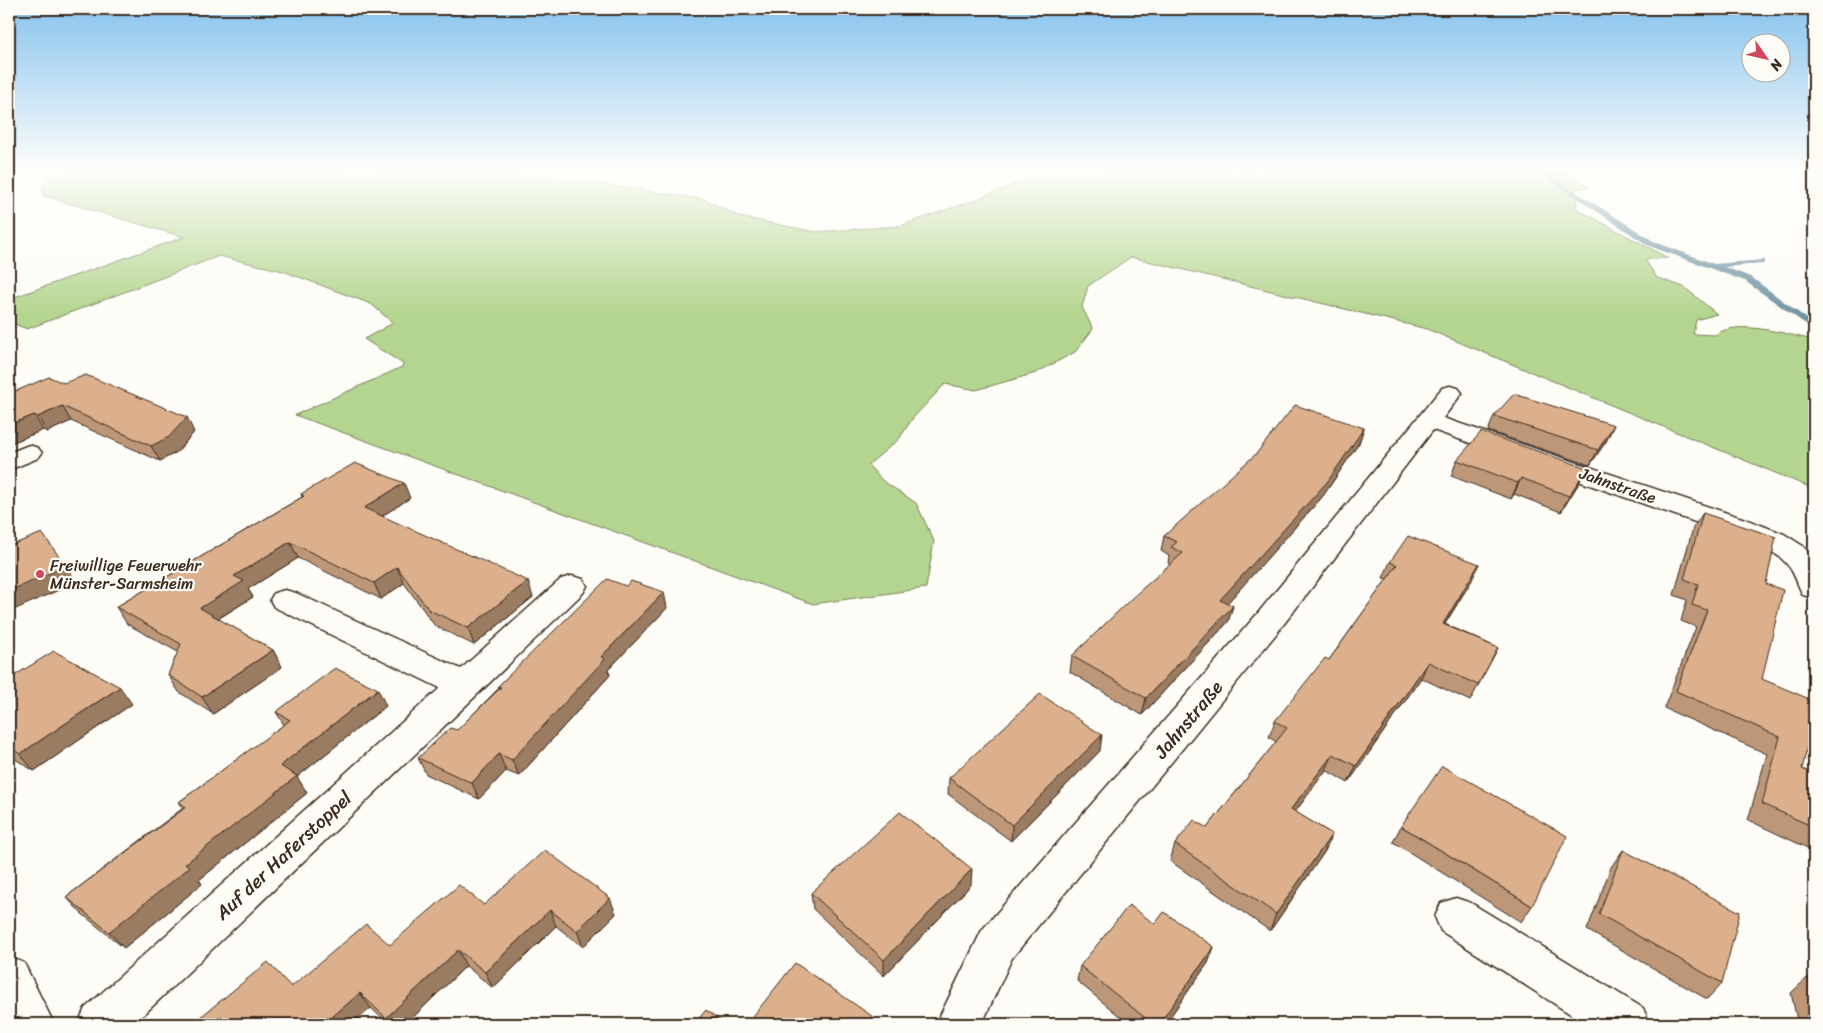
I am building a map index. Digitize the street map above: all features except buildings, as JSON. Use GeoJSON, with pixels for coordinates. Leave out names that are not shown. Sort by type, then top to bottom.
{"type":"FeatureCollection","features":[{"type":"Feature","properties":{"kind":"street","name":"Jahnstraße"},"geometry":{"type":"LineString","coordinates":[[959,1024],[996,944],[1269,622],[1450,393]]}},
{"type":"Feature","properties":{"kind":"street","name":"Jahnstraße"},"geometry":{"type":"LineString","coordinates":[[1429,421],[1735,525],[1778,542],[1799,557],[1808,572],[1814,588]]}},
{"type":"Feature","properties":{"kind":"street","name":"Auf der Haferstoppel"},"geometry":{"type":"LineString","coordinates":[[101,1024],[572,586]]}},
{"type":"Feature","properties":{"kind":"street"},"geometry":{"type":"LineString","coordinates":[[285,600],[464,685]]}},
{"type":"Feature","properties":{"kind":"street"},"geometry":{"type":"LineString","coordinates":[[1456,917],[1627,1024]]}},
{"type":"Feature","properties":{"kind":"street"},"geometry":{"type":"LineString","coordinates":[[9,978],[31,1024]]}},
{"type":"Feature","properties":{"kind":"green space"},"geometry":{"type":"Polygon","coordinates":[[[120,218],[746,218],[816,232],[900,226],[922,218],[1594,218],[1668,258],[1645,260],[1657,278],[1684,287],[1717,314],[1696,320],[1693,334],[1715,335],[1725,330],[1749,328],[1763,329],[1814,340],[1814,489],[1427,329],[1131,257],[1088,286],[1082,307],[1093,329],[1075,352],[1036,373],[976,390],[945,384],[912,419],[899,439],[868,465],[883,481],[916,503],[934,541],[926,588],[813,604],[295,415],[402,367],[403,364],[364,339],[393,323],[371,304],[283,271],[219,256],[27,329],[9,322],[9,299],[184,237],[120,218]]]}},
{"type":"Feature","properties":{"kind":"waterway"},"geometry":{"type":"LineString","coordinates":[[1612,218],[1652,244],[1748,279],[1814,328]]}},
{"type":"Feature","properties":{"kind":"waterway"},"geometry":{"type":"LineString","coordinates":[[1743,263],[1761,262]]}},
{"type":"Feature","properties":{"kind":"waterway"},"geometry":{"type":"LineString","coordinates":[[1714,266],[1738,264]]}},
{"type":"Feature","properties":{"kind":"place","name":"Freiwillige Feuerwehr Münster-Sarmsheim"},"geometry":{"type":"Point","coordinates":[40,574]}}]}
